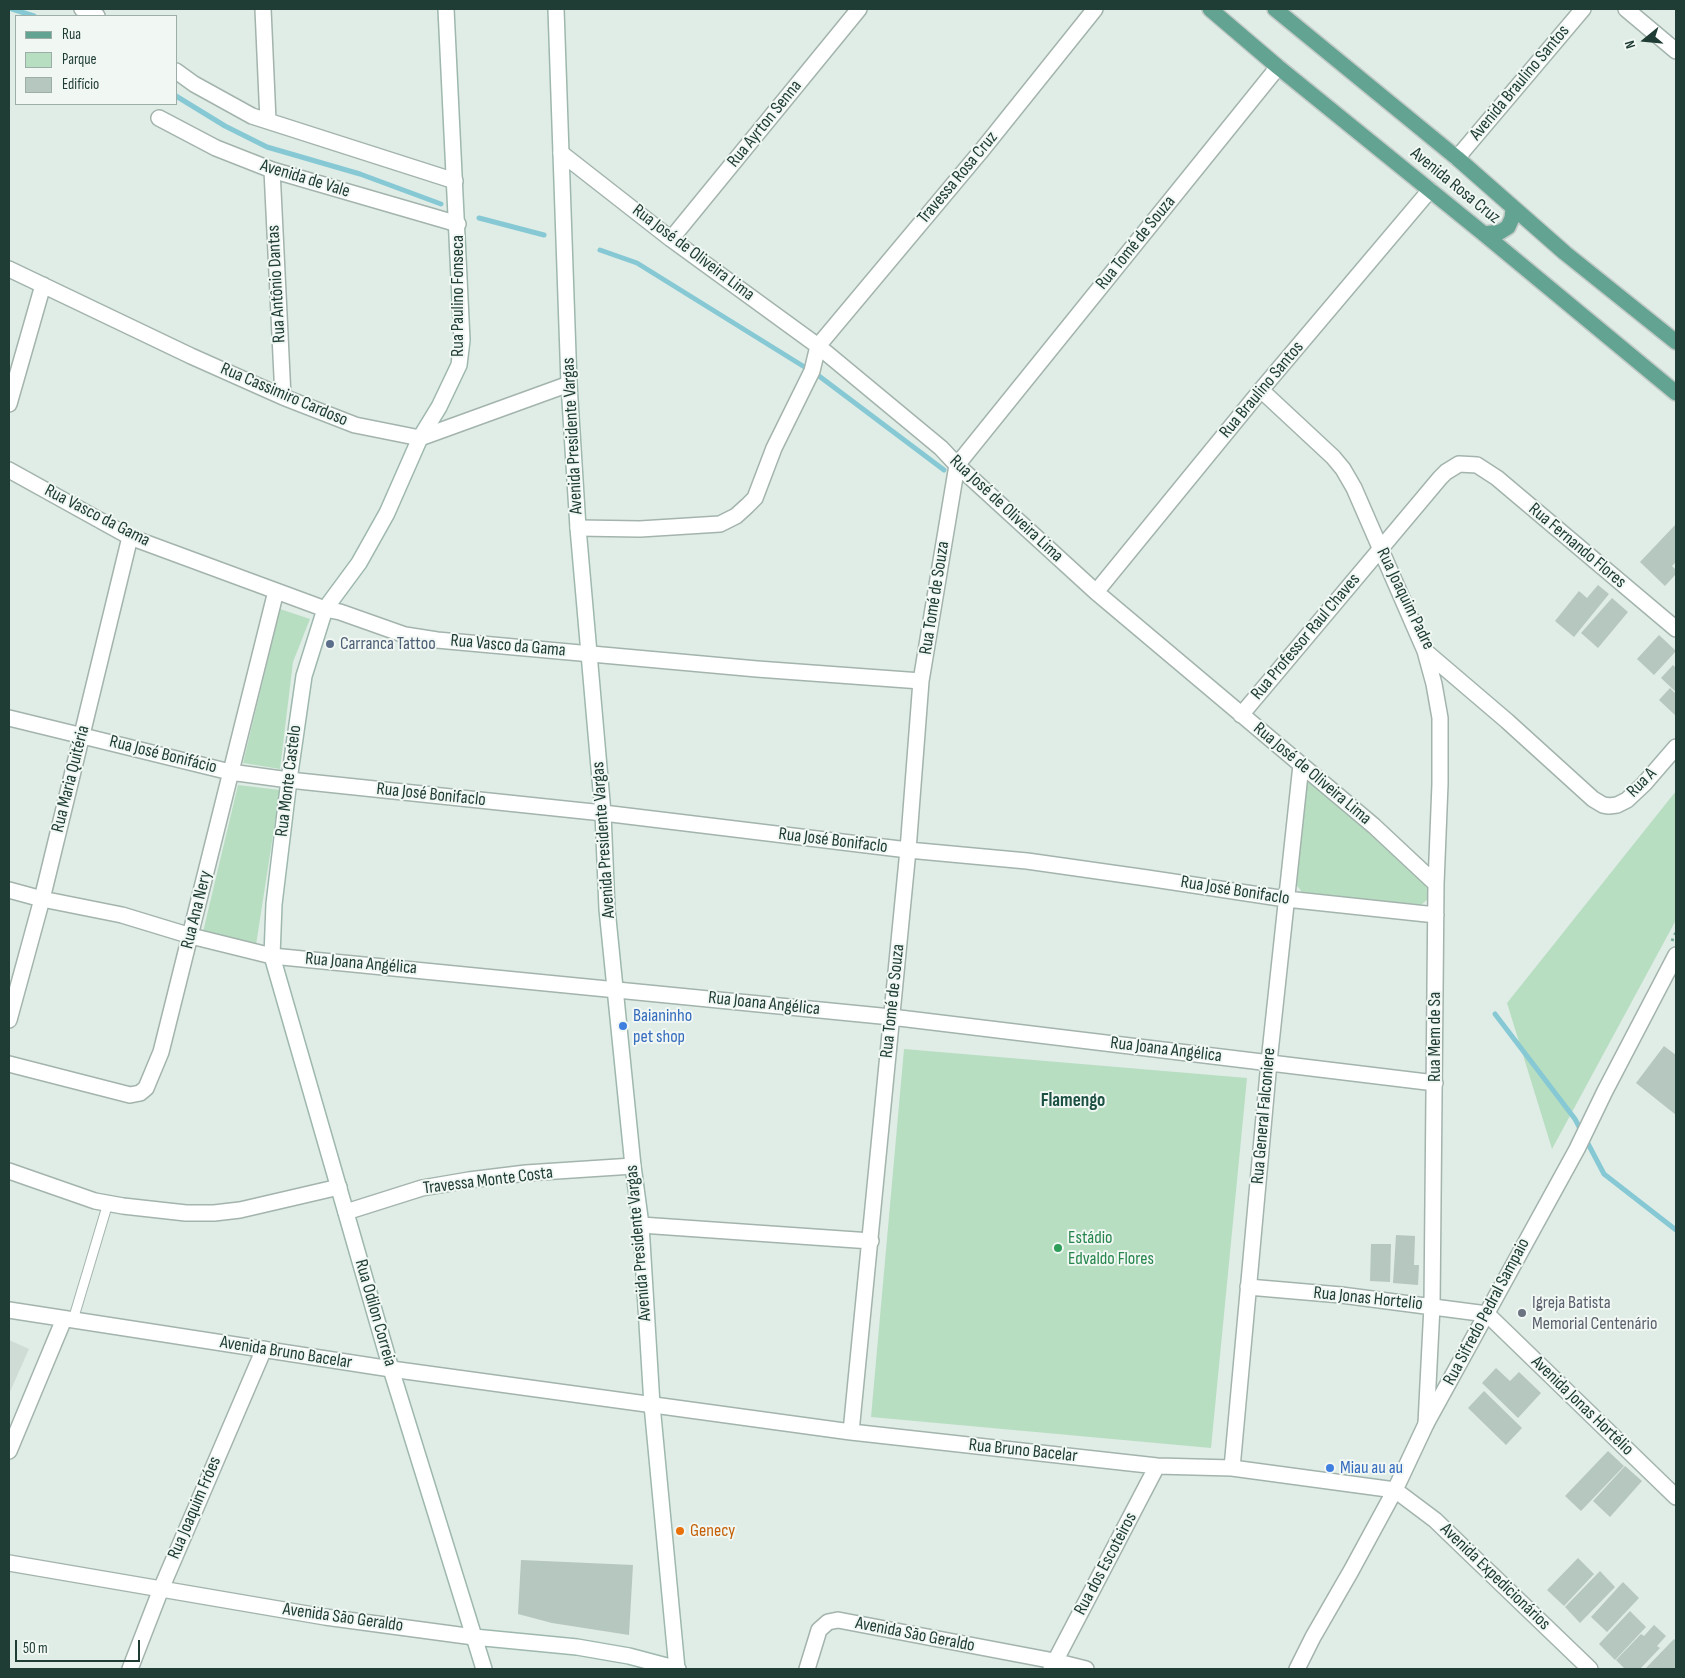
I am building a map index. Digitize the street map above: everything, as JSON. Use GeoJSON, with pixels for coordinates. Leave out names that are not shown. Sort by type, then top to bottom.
{"type":"FeatureCollection","features":[{"type":"Feature","properties":{"kind":"main road","name":"Avenida Rosa Cruz"},"geometry":{"type":"LineString","coordinates":[[1210,9],[1278,67],[1676,393]]}},
{"type":"Feature","properties":{"kind":"main road","name":"Avenida Rosa Cruz"},"geometry":{"type":"LineString","coordinates":[[1275,9],[1457,158],[1513,208],[1676,342]]}},
{"type":"Feature","properties":{"kind":"main road"},"geometry":{"type":"LineString","coordinates":[[1484,234],[1500,232],[1508,227],[1512,218],[1513,208]]}},
{"type":"Feature","properties":{"kind":"street"},"geometry":{"type":"LineString","coordinates":[[82,9],[95,15]]}},
{"type":"Feature","properties":{"kind":"street"},"geometry":{"type":"LineString","coordinates":[[263,9],[268,121]]}},
{"type":"Feature","properties":{"kind":"street","name":"Rua Paulino Fonseca"},"geometry":{"type":"LineString","coordinates":[[325,609],[359,563],[387,513],[420,438],[439,407],[459,365],[462,340],[458,224],[446,9]]}},
{"type":"Feature","properties":{"kind":"street","name":"Avenida Presidente Vargas"},"geometry":{"type":"LineString","coordinates":[[556,9],[569,384],[578,528],[603,813],[607,909],[633,1166],[641,1225],[652,1405],[677,1669]]}},
{"type":"Feature","properties":{"kind":"street","name":"Rua Ayrton Senna"},"geometry":{"type":"LineString","coordinates":[[671,239],[859,9]]}},
{"type":"Feature","properties":{"kind":"street","name":"Travessa Rosa Cruz"},"geometry":{"type":"LineString","coordinates":[[818,346],[982,150],[1095,9]]}},
{"type":"Feature","properties":{"kind":"street","name":"Avenida Braulino Santos"},"geometry":{"type":"LineString","coordinates":[[1457,158],[1583,9]]}},
{"type":"Feature","properties":{"kind":"street"},"geometry":{"type":"LineString","coordinates":[[1626,9],[1676,52]]}},
{"type":"Feature","properties":{"kind":"street","name":"Rua Tomé de Souza"},"geometry":{"type":"LineString","coordinates":[[852,1432],[908,850],[921,681],[957,465],[1278,67]]}},
{"type":"Feature","properties":{"kind":"street"},"geometry":{"type":"LineString","coordinates":[[178,72],[194,84],[252,116],[455,181]]}},
{"type":"Feature","properties":{"kind":"street","name":"Avenida de Vale"},"geometry":{"type":"LineString","coordinates":[[159,118],[216,148],[272,170],[458,224]]}},
{"type":"Feature","properties":{"kind":"street","name":"Rua José de Oliveira Lima"},"geometry":{"type":"LineString","coordinates":[[561,153],[671,239],[818,346],[941,448],[957,465],[1096,592],[1374,826],[1436,884]]}},
{"type":"Feature","properties":{"kind":"street","name":"Rua Antônio Dantas"},"geometry":{"type":"LineString","coordinates":[[272,170],[283,397]]}},
{"type":"Feature","properties":{"kind":"street","name":"Rua Braulino Santos"},"geometry":{"type":"LineString","coordinates":[[1096,592],[1260,390],[1430,190]]}},
{"type":"Feature","properties":{"kind":"street","name":"Rua Cassimiro Cardoso"},"geometry":{"type":"LineString","coordinates":[[9,269],[191,356],[283,397],[355,425],[420,438]]}},
{"type":"Feature","properties":{"kind":"street"},"geometry":{"type":"LineString","coordinates":[[9,404],[43,285]]}},
{"type":"Feature","properties":{"kind":"street"},"geometry":{"type":"LineString","coordinates":[[578,528],[692,527],[720,524],[736,516],[755,498],[774,448],[812,371],[818,346]]}},
{"type":"Feature","properties":{"kind":"street"},"geometry":{"type":"LineString","coordinates":[[420,438],[569,384]]}},
{"type":"Feature","properties":{"kind":"street","name":"Rua Joaquim Padre"},"geometry":{"type":"LineString","coordinates":[[1260,390],[1333,457],[1343,469],[1354,488],[1425,651],[1579,785]]}},
{"type":"Feature","properties":{"kind":"street","name":"Rua Professor Raul Chaves"},"geometry":{"type":"LineString","coordinates":[[1242,715],[1379,549],[1446,472],[1459,464],[1477,465]]}},
{"type":"Feature","properties":{"kind":"street","name":"Rua Fernando Flores"},"geometry":{"type":"LineString","coordinates":[[1477,465],[1497,478],[1676,629]]}},
{"type":"Feature","properties":{"kind":"street","name":"Rua Vasco da Gama"},"geometry":{"type":"LineString","coordinates":[[9,470],[130,537],[325,609],[340,612],[405,635],[437,640],[757,669],[921,681]]}},
{"type":"Feature","properties":{"kind":"street","name":"Rua Maria Quitéria"},"geometry":{"type":"LineString","coordinates":[[9,1020],[42,899],[130,537]]}},
{"type":"Feature","properties":{"kind":"street","name":"Rua Ana Nery"},"geometry":{"type":"LineString","coordinates":[[9,1064],[130,1095],[140,1093],[146,1088],[161,1052],[276,591]]}},
{"type":"Feature","properties":{"kind":"street","name":"Rua Monte Castelo"},"geometry":{"type":"LineString","coordinates":[[272,956],[274,904],[304,676],[325,609]]}},
{"type":"Feature","properties":{"kind":"street","name":"Rua Mem de Sa"},"geometry":{"type":"LineString","coordinates":[[1425,651],[1434,684],[1440,718],[1440,784],[1436,884],[1432,1306],[1426,1424]]}},
{"type":"Feature","properties":{"kind":"street","name":"Rua José Bonifácio"},"geometry":{"type":"LineString","coordinates":[[9,718],[230,772]]}},
{"type":"Feature","properties":{"kind":"street","name":"Rua A"},"geometry":{"type":"LineString","coordinates":[[1579,785],[1593,799],[1603,805],[1617,805],[1627,800],[1644,784],[1676,747]]}},
{"type":"Feature","properties":{"kind":"street","name":"Rua General Falconiere"},"geometry":{"type":"LineString","coordinates":[[1232,1468],[1269,1062],[1301,764]]}},
{"type":"Feature","properties":{"kind":"street","name":"Rua José Bonifaclo"},"geometry":{"type":"LineString","coordinates":[[230,772],[289,780],[603,813],[908,850],[1028,861],[1286,899],[1436,915]]}},
{"type":"Feature","properties":{"kind":"street","name":"Rua Joana Angélica"},"geometry":{"type":"LineString","coordinates":[[9,890],[42,899],[122,915],[191,936],[272,956],[891,1018],[1435,1083]]}},
{"type":"Feature","properties":{"kind":"street","name":"Rua Sifredo Pedral Sampaio"},"geometry":{"type":"LineString","coordinates":[[1298,1669],[1313,1637],[1394,1490],[1426,1424],[1576,1149],[1676,955]]}},
{"type":"Feature","properties":{"kind":"street","name":"Rua Odilon Correia"},"geometry":{"type":"LineString","coordinates":[[272,956],[391,1369],[484,1669]]}},
{"type":"Feature","properties":{"kind":"street","name":"Travessa Monte Costa"},"geometry":{"type":"LineString","coordinates":[[346,1212],[422,1188],[469,1180],[526,1173],[570,1172],[633,1166]]}},
{"type":"Feature","properties":{"kind":"street"},"geometry":{"type":"LineString","coordinates":[[9,1170],[95,1201],[186,1213],[214,1213],[248,1208],[339,1187]]}},
{"type":"Feature","properties":{"kind":"street"},"geometry":{"type":"LineString","coordinates":[[641,1225],[871,1241]]}},
{"type":"Feature","properties":{"kind":"street","name":"Rua Jonas Hortelio"},"geometry":{"type":"LineString","coordinates":[[1248,1287],[1341,1295],[1487,1314]]}},
{"type":"Feature","properties":{"kind":"street","name":"Avenida Bruno Bacelar"},"geometry":{"type":"LineString","coordinates":[[9,1310],[391,1369],[652,1405]]}},
{"type":"Feature","properties":{"kind":"street","name":"Avenida Jonas Hortélio"},"geometry":{"type":"LineString","coordinates":[[1487,1314],[1676,1497]]}},
{"type":"Feature","properties":{"kind":"street"},"geometry":{"type":"LineString","coordinates":[[9,1451],[68,1320]]}},
{"type":"Feature","properties":{"kind":"street","name":"Rua Joaquim Fróes"},"geometry":{"type":"LineString","coordinates":[[130,1669],[161,1589],[264,1349]]}},
{"type":"Feature","properties":{"kind":"street","name":"Rua Bruno Bacelar"},"geometry":{"type":"LineString","coordinates":[[652,1405],[852,1432],[1157,1466],[1232,1468],[1394,1490]]}},
{"type":"Feature","properties":{"kind":"street","name":"Rua dos Escoteiros"},"geometry":{"type":"LineString","coordinates":[[1052,1665],[1157,1466]]}},
{"type":"Feature","properties":{"kind":"street","name":"Avenida Expedicionários"},"geometry":{"type":"LineString","coordinates":[[1394,1490],[1435,1520],[1590,1669]]}},
{"type":"Feature","properties":{"kind":"street","name":"Avenida São Geraldo"},"geometry":{"type":"LineString","coordinates":[[9,1563],[325,1616],[474,1637],[578,1647],[629,1656],[677,1669]]}},
{"type":"Feature","properties":{"kind":"street","name":"Avenida São Geraldo"},"geometry":{"type":"LineString","coordinates":[[807,1669],[818,1630],[828,1622],[838,1620],[1052,1665],[1086,1669]]}},
{"type":"Feature","properties":{"kind":"lane"},"geometry":{"type":"LineString","coordinates":[[68,1320],[108,1203]]}},
{"type":"Feature","properties":{"kind":"shaded area"},"geometry":{"type":"Polygon","coordinates":[[[9,1340],[29,1349],[9,1394],[9,1340]]]}},
{"type":"Feature","properties":{"kind":"green space"},"geometry":{"type":"Polygon","coordinates":[[[280,609],[310,619],[293,662],[280,769],[243,763],[280,609]]]}},
{"type":"Feature","properties":{"kind":"green space"},"geometry":{"type":"Polygon","coordinates":[[[1307,781],[1324,792],[1425,881],[1429,898],[1421,905],[1319,897],[1302,892],[1294,882],[1307,781]]]}},
{"type":"Feature","properties":{"kind":"green space"},"geometry":{"type":"Polygon","coordinates":[[[238,785],[280,790],[256,945],[203,932],[238,785]]]}},
{"type":"Feature","properties":{"kind":"green space"},"geometry":{"type":"Polygon","coordinates":[[[1676,791],[1676,920],[1552,1149],[1507,1003],[1676,791]]]}},
{"type":"Feature","properties":{"kind":"green space","name":"Estádio Edvaldo Flores"},"geometry":{"type":"Polygon","coordinates":[[[904,1049],[1247,1078],[1211,1448],[871,1417],[904,1049]]]}},
{"type":"Feature","properties":{"kind":"building"},"geometry":{"type":"Polygon","coordinates":[[[1676,524],[1676,562],[1672,566],[1676,570],[1676,574],[1665,586],[1640,562],[1676,524]]]}},
{"type":"Feature","properties":{"kind":"building"},"geometry":{"type":"Polygon","coordinates":[[[1598,585],[1609,594],[1574,637],[1555,621],[1579,591],[1587,598],[1598,585]]]}},
{"type":"Feature","properties":{"kind":"building"},"geometry":{"type":"Polygon","coordinates":[[[1612,598],[1628,612],[1598,648],[1581,633],[1612,598]]]}},
{"type":"Feature","properties":{"kind":"building"},"geometry":{"type":"Polygon","coordinates":[[[1659,635],[1676,651],[1654,675],[1637,659],[1659,635]]]}},
{"type":"Feature","properties":{"kind":"building"},"geometry":{"type":"Polygon","coordinates":[[[1673,665],[1676,668],[1676,692],[1661,678],[1673,665]]]}},
{"type":"Feature","properties":{"kind":"building"},"geometry":{"type":"Polygon","coordinates":[[[1670,688],[1676,694],[1676,716],[1659,700],[1670,688]]]}},
{"type":"Feature","properties":{"kind":"building"},"geometry":{"type":"Polygon","coordinates":[[[1664,1046],[1676,1055],[1676,1115],[1636,1083],[1664,1046]]]}},
{"type":"Feature","properties":{"kind":"building"},"geometry":{"type":"Polygon","coordinates":[[[1396,1235],[1415,1236],[1414,1265],[1419,1265],[1418,1285],[1393,1283],[1396,1235]]]}},
{"type":"Feature","properties":{"kind":"building"},"geometry":{"type":"Polygon","coordinates":[[[1371,1244],[1391,1244],[1390,1282],[1370,1281],[1371,1244]]]}},
{"type":"Feature","properties":{"kind":"building"},"geometry":{"type":"Polygon","coordinates":[[[1496,1368],[1510,1381],[1519,1372],[1541,1393],[1518,1418],[1482,1383],[1496,1368]]]}},
{"type":"Feature","properties":{"kind":"building"},"geometry":{"type":"Polygon","coordinates":[[[1484,1391],[1522,1428],[1506,1445],[1468,1408],[1484,1391]]]}},
{"type":"Feature","properties":{"kind":"building"},"geometry":{"type":"Polygon","coordinates":[[[1608,1451],[1624,1466],[1581,1511],[1565,1496],[1608,1451]]]}},
{"type":"Feature","properties":{"kind":"building"},"geometry":{"type":"Polygon","coordinates":[[[1625,1466],[1642,1481],[1610,1517],[1593,1501],[1625,1466]]]}},
{"type":"Feature","properties":{"kind":"building"},"geometry":{"type":"Polygon","coordinates":[[[1578,1558],[1594,1574],[1564,1606],[1547,1590],[1578,1558]]]}},
{"type":"Feature","properties":{"kind":"building"},"geometry":{"type":"Polygon","coordinates":[[[521,1560],[633,1565],[629,1635],[552,1623],[518,1614],[521,1560]]]}},
{"type":"Feature","properties":{"kind":"building"},"geometry":{"type":"Polygon","coordinates":[[[1600,1571],[1615,1587],[1580,1623],[1565,1607],[1600,1571]]]}},
{"type":"Feature","properties":{"kind":"building"},"geometry":{"type":"Polygon","coordinates":[[[1623,1582],[1639,1598],[1607,1632],[1591,1617],[1623,1582]]]}},
{"type":"Feature","properties":{"kind":"building"},"geometry":{"type":"Polygon","coordinates":[[[1630,1611],[1646,1627],[1615,1660],[1599,1644],[1630,1611]]]}},
{"type":"Feature","properties":{"kind":"building"},"geometry":{"type":"Polygon","coordinates":[[[1654,1625],[1666,1636],[1657,1646],[1660,1648],[1640,1669],[1625,1669],[1616,1660],[1641,1634],[1644,1636],[1654,1625]]]}},
{"type":"Feature","properties":{"kind":"building"},"geometry":{"type":"Polygon","coordinates":[[[1674,1639],[1676,1641],[1676,1669],[1645,1669],[1674,1639]]]}},
{"type":"Feature","properties":{"kind":"waterway"},"geometry":{"type":"LineString","coordinates":[[12,9],[31,15]]}},
{"type":"Feature","properties":{"kind":"waterway"},"geometry":{"type":"LineString","coordinates":[[178,97],[225,126],[267,147],[360,174],[441,204]]}},
{"type":"Feature","properties":{"kind":"waterway"},"geometry":{"type":"LineString","coordinates":[[479,218],[544,235]]}},
{"type":"Feature","properties":{"kind":"waterway"},"geometry":{"type":"LineString","coordinates":[[600,250],[637,263],[819,376],[944,470]]}},
{"type":"Feature","properties":{"kind":"waterway"},"geometry":{"type":"LineString","coordinates":[[1495,1014],[1575,1119],[1604,1174],[1676,1230]]}},
{"type":"Feature","properties":{"kind":"place","name":"Carranca Tattoo"},"geometry":{"type":"Point","coordinates":[330,644]}},
{"type":"Feature","properties":{"kind":"place","name":"Baianinho pet shop"},"geometry":{"type":"Point","coordinates":[623,1026]}},
{"type":"Feature","properties":{"kind":"place","name":"Estádio Edvaldo Flores"},"geometry":{"type":"Point","coordinates":[1058,1248]}},
{"type":"Feature","properties":{"kind":"place","name":"Igreja Batista Memorial Centenário"},"geometry":{"type":"Point","coordinates":[1522,1313]}},
{"type":"Feature","properties":{"kind":"place","name":"Miau au au"},"geometry":{"type":"Point","coordinates":[1330,1468]}},
{"type":"Feature","properties":{"kind":"place","name":"Genecy"},"geometry":{"type":"Point","coordinates":[680,1531]}},
{"type":"Feature","properties":{"kind":"district","name":"Flamengo"},"geometry":{"type":"Point","coordinates":[1073,1101]}}]}
